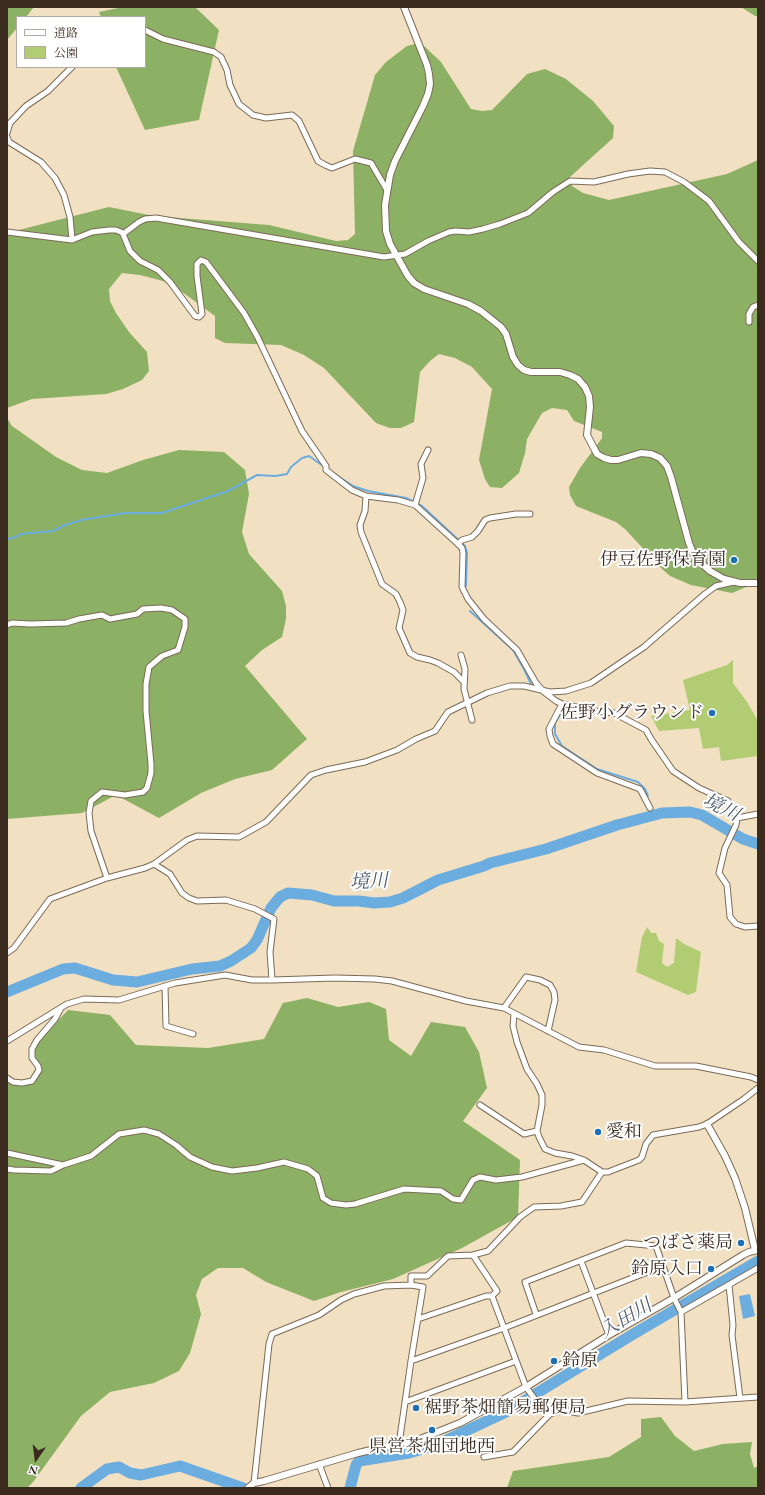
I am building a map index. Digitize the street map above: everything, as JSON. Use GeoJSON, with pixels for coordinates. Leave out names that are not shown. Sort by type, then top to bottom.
{"type":"FeatureCollection","features":[{"type":"Feature","properties":{"kind":"street"},"geometry":{"type":"LineString","coordinates":[[404,7],[430,74],[428,94],[395,162],[387,190],[384,218],[386,231],[390,244],[408,276],[414,283],[424,289],[468,304],[481,311],[501,327],[506,334],[513,357],[518,365],[524,370],[531,372],[560,372],[570,374],[578,379],[585,387],[589,396],[590,407],[587,435],[597,454],[611,460],[618,460],[641,453],[651,454],[660,458],[667,466],[671,477],[689,544],[693,553],[700,562],[710,571],[724,579],[740,583],[758,583]]}},
{"type":"Feature","properties":{"kind":"street"},"geometry":{"type":"LineString","coordinates":[[146,30],[163,39],[214,52],[221,58],[227,70],[230,85],[239,104],[253,115],[266,118],[292,115],[300,122],[318,161],[325,166],[332,168],[355,159],[371,162],[387,190]]}},
{"type":"Feature","properties":{"kind":"street"},"geometry":{"type":"LineString","coordinates":[[7,133],[10,123],[26,106],[48,91],[71,68]]}},
{"type":"Feature","properties":{"kind":"street"},"geometry":{"type":"LineString","coordinates":[[7,137],[9,142],[41,162],[55,178],[64,195],[70,217],[72,240]]}},
{"type":"Feature","properties":{"kind":"street"},"geometry":{"type":"LineString","coordinates":[[123,234],[145,219],[156,218],[384,257],[405,254],[448,232],[470,232],[483,229],[528,213],[553,192],[570,181],[594,182],[628,174],[650,171],[666,172],[684,182],[709,202],[739,242],[758,261]]}},
{"type":"Feature","properties":{"kind":"street"},"geometry":{"type":"LineString","coordinates":[[7,232],[72,240],[92,232],[109,230],[121,232],[130,252],[140,261],[158,270],[170,282],[195,316],[199,317],[202,314],[197,264],[201,260],[206,262],[247,319],[257,336],[302,431],[326,468],[352,490],[366,496],[416,503],[460,542],[463,553],[462,587],[468,599],[484,619],[517,650],[536,684],[544,692],[562,704],[594,711],[614,713],[646,730],[673,771],[699,788],[728,802],[737,818],[736,825],[725,848],[719,873],[727,885],[730,917],[736,924],[745,927],[758,926]]}},
{"type":"Feature","properties":{"kind":"street"},"geometry":{"type":"LineString","coordinates":[[749,322],[753,307],[758,305]]}},
{"type":"Feature","properties":{"kind":"street"},"geometry":{"type":"LineString","coordinates":[[416,503],[423,478],[421,464],[428,450]]}},
{"type":"Feature","properties":{"kind":"street"},"geometry":{"type":"LineString","coordinates":[[366,496],[360,525],[361,532],[382,584],[396,594],[400,602],[402,610],[399,628],[410,653],[417,657],[438,663],[454,672],[464,682]]}},
{"type":"Feature","properties":{"kind":"street"},"geometry":{"type":"LineString","coordinates":[[460,542],[472,537],[485,520],[516,514],[530,514]]}},
{"type":"Feature","properties":{"kind":"street"},"geometry":{"type":"LineString","coordinates":[[7,953],[14,948],[50,899],[108,878],[145,868],[154,864],[187,840],[197,836],[239,837],[266,822],[311,775],[326,770],[365,762],[397,750],[416,739],[435,732],[448,712],[487,693],[510,686],[524,686],[544,692],[566,691],[591,683],[644,647],[716,586],[734,582]]}},
{"type":"Feature","properties":{"kind":"street"},"geometry":{"type":"LineString","coordinates":[[7,625],[12,623],[66,623],[79,619],[102,616],[110,619],[136,614],[143,609],[161,608],[172,610],[185,619],[186,627],[178,650],[162,656],[149,667],[146,684],[146,711],[152,764],[147,788],[143,792],[125,795],[102,792],[91,801],[89,813],[91,831],[108,878]]}},
{"type":"Feature","properties":{"kind":"street"},"geometry":{"type":"LineString","coordinates":[[461,655],[465,669],[464,689],[469,703],[472,720]]}},
{"type":"Feature","properties":{"kind":"street"},"geometry":{"type":"LineString","coordinates":[[562,704],[550,729],[550,736],[553,744],[597,773],[640,789],[650,808]]}},
{"type":"Feature","properties":{"kind":"street"},"geometry":{"type":"LineString","coordinates":[[737,818],[758,814]]}},
{"type":"Feature","properties":{"kind":"street"},"geometry":{"type":"LineString","coordinates":[[154,864],[170,874],[182,893],[189,898],[197,901],[226,900],[255,909],[274,919],[270,952],[272,980]]}},
{"type":"Feature","properties":{"kind":"street"},"geometry":{"type":"LineString","coordinates":[[7,1041],[67,1004],[84,999],[119,1000],[175,983],[225,975],[252,980],[335,978],[386,980],[466,1001],[504,1008],[579,1047],[604,1050],[655,1066],[696,1066],[751,1077],[758,1080]]}},
{"type":"Feature","properties":{"kind":"street"},"geometry":{"type":"LineString","coordinates":[[504,1008],[526,976],[550,985],[554,992],[555,1000],[548,1031]]}},
{"type":"Feature","properties":{"kind":"street"},"geometry":{"type":"LineString","coordinates":[[166,986],[166,1026],[193,1034]]}},
{"type":"Feature","properties":{"kind":"street"},"geometry":{"type":"LineString","coordinates":[[7,1078],[13,1082],[22,1083],[32,1081],[39,1070],[32,1058],[32,1049],[37,1040],[55,1019],[61,1008]]}},
{"type":"Feature","properties":{"kind":"street"},"geometry":{"type":"LineString","coordinates":[[514,1014],[514,1026],[517,1042],[527,1068],[537,1084],[542,1096],[537,1131],[545,1149],[584,1160],[602,1172],[608,1172],[639,1160],[642,1157],[646,1144],[653,1136],[707,1124],[758,1088]]}},
{"type":"Feature","properties":{"kind":"street"},"geometry":{"type":"LineString","coordinates":[[480,1105],[524,1134],[537,1131]]}},
{"type":"Feature","properties":{"kind":"street"},"geometry":{"type":"LineString","coordinates":[[248,1488],[254,1483],[319,1464],[358,1453],[420,1439],[460,1423],[526,1387],[609,1335],[675,1300],[743,1255],[756,1250],[735,1178],[725,1156],[707,1124]]}},
{"type":"Feature","properties":{"kind":"street"},"geometry":{"type":"LineString","coordinates":[[7,1169],[51,1171],[63,1165],[91,1156],[119,1134],[144,1130],[159,1134],[176,1145],[190,1157],[212,1167],[232,1171],[257,1168],[284,1162],[308,1170],[317,1176],[323,1198],[330,1203],[355,1204],[404,1189],[441,1191],[453,1199],[461,1200],[473,1180],[480,1177],[496,1180],[522,1177],[584,1160]]}},
{"type":"Feature","properties":{"kind":"street"},"geometry":{"type":"LineString","coordinates":[[7,1153],[63,1165]]}},
{"type":"Feature","properties":{"kind":"street"},"geometry":{"type":"LineString","coordinates":[[411,1285],[411,1276],[427,1276],[448,1256],[473,1255],[488,1250],[520,1217],[534,1207],[561,1206],[582,1202],[602,1172]]}},
{"type":"Feature","properties":{"kind":"street"},"geometry":{"type":"LineString","coordinates":[[536,1314],[525,1282],[626,1243],[656,1246],[680,1310],[685,1402]]}},
{"type":"Feature","properties":{"kind":"street"},"geometry":{"type":"LineString","coordinates":[[418,1320],[486,1296],[492,1296],[497,1291],[473,1255]]}},
{"type":"Feature","properties":{"kind":"street"},"geometry":{"type":"LineString","coordinates":[[581,1261],[609,1335]]}},
{"type":"Feature","properties":{"kind":"street"},"geometry":{"type":"LineString","coordinates":[[411,1361],[504,1328],[536,1314],[663,1266]]}},
{"type":"Feature","properties":{"kind":"street"},"geometry":{"type":"LineString","coordinates":[[680,1310],[758,1268]]}},
{"type":"Feature","properties":{"kind":"street"},"geometry":{"type":"LineString","coordinates":[[729,1284],[733,1351],[740,1398]]}},
{"type":"Feature","properties":{"kind":"street"},"geometry":{"type":"LineString","coordinates":[[254,1483],[269,1344],[272,1334],[318,1314],[340,1300],[354,1294],[384,1286],[411,1285],[423,1287],[399,1444]]}},
{"type":"Feature","properties":{"kind":"street"},"geometry":{"type":"LineString","coordinates":[[492,1296],[526,1387],[536,1401],[550,1414]]}},
{"type":"Feature","properties":{"kind":"street"},"geometry":{"type":"LineString","coordinates":[[405,1402],[516,1361]]}},
{"type":"Feature","properties":{"kind":"street"},"geometry":{"type":"LineString","coordinates":[[484,1457],[513,1452],[550,1414],[562,1410],[578,1413],[628,1401],[685,1402],[758,1397]]}},
{"type":"Feature","properties":{"kind":"street"},"geometry":{"type":"LineString","coordinates":[[319,1464],[328,1488]]}},
{"type":"Feature","properties":{"kind":"green space"},"geometry":{"type":"Polygon","coordinates":[[[7,7],[34,7],[27,16],[16,16],[16,29],[7,40],[7,7]]]}},
{"type":"Feature","properties":{"kind":"green space"},"geometry":{"type":"Polygon","coordinates":[[[123,7],[195,7],[219,30],[199,120],[145,130],[116,68],[146,68],[146,16],[101,16],[99,12],[123,7]]]}},
{"type":"Feature","properties":{"kind":"green space"},"geometry":{"type":"Polygon","coordinates":[[[741,7],[758,7],[758,16],[755,16],[741,7]]]}},
{"type":"Feature","properties":{"kind":"green space"},"geometry":{"type":"Polygon","coordinates":[[[419,43],[441,62],[471,109],[482,111],[492,110],[527,74],[545,69],[566,79],[593,101],[614,126],[613,138],[570,177],[572,186],[583,193],[609,200],[727,174],[758,160],[758,582],[732,593],[691,585],[670,576],[625,529],[616,522],[576,506],[570,495],[569,487],[580,468],[602,438],[602,432],[574,421],[567,410],[552,408],[542,413],[527,439],[525,453],[519,473],[502,488],[490,487],[485,479],[479,460],[492,389],[472,367],[455,358],[439,354],[420,372],[414,422],[401,428],[390,428],[376,423],[324,368],[304,355],[281,345],[225,343],[215,338],[215,316],[178,289],[163,281],[140,275],[122,273],[109,289],[110,301],[116,313],[129,332],[147,352],[149,371],[142,380],[123,389],[106,394],[32,399],[7,408],[7,233],[109,207],[154,216],[269,225],[336,241],[348,240],[355,234],[353,151],[375,75],[386,62],[407,46],[419,43]]]}},
{"type":"Feature","properties":{"kind":"green space"},"geometry":{"type":"Polygon","coordinates":[[[7,418],[12,426],[56,457],[82,470],[107,473],[143,460],[179,450],[224,452],[245,470],[249,494],[242,532],[249,554],[282,591],[286,606],[286,619],[282,637],[262,650],[245,666],[307,739],[272,770],[235,779],[201,793],[159,818],[116,795],[82,813],[7,819],[7,418]]]}},
{"type":"Feature","properties":{"kind":"green space","name":"佐野小グラウンド"},"geometry":{"type":"Polygon","coordinates":[[[733,660],[733,683],[747,702],[758,721],[758,756],[721,761],[719,747],[703,749],[699,728],[659,731],[651,716],[690,710],[683,680],[727,665],[733,660]]]}},
{"type":"Feature","properties":{"kind":"green space"},"geometry":{"type":"Polygon","coordinates":[[[647,927],[651,933],[656,933],[659,941],[664,944],[662,963],[667,967],[674,963],[676,938],[684,944],[701,952],[696,992],[688,995],[636,972],[642,937],[647,927]]]}},
{"type":"Feature","properties":{"kind":"green space"},"geometry":{"type":"Polygon","coordinates":[[[307,998],[338,1007],[369,1002],[386,1009],[389,1040],[411,1056],[431,1022],[465,1027],[479,1052],[487,1088],[463,1121],[520,1160],[518,1217],[462,1248],[393,1279],[341,1292],[314,1301],[266,1282],[243,1268],[218,1268],[202,1279],[196,1295],[201,1314],[190,1353],[179,1371],[154,1383],[110,1392],[81,1416],[33,1482],[27,1488],[7,1488],[7,1080],[13,1085],[32,1083],[42,1071],[32,1055],[36,1043],[68,1010],[110,1015],[136,1045],[208,1048],[264,1039],[283,1003],[307,998]]]}},
{"type":"Feature","properties":{"kind":"green space"},"geometry":{"type":"Polygon","coordinates":[[[661,1417],[675,1436],[694,1451],[723,1444],[752,1442],[750,1454],[754,1468],[758,1466],[758,1488],[507,1488],[513,1471],[609,1457],[641,1437],[641,1419],[661,1417]]]}},
{"type":"Feature","properties":{"kind":"water"},"geometry":{"type":"Polygon","coordinates":[[[750,1294],[755,1316],[743,1319],[739,1296],[750,1294]]]}},
{"type":"Feature","properties":{"kind":"waterway"},"geometry":{"type":"LineString","coordinates":[[7,539],[16,537],[20,534],[53,531],[81,520],[125,513],[162,513],[228,491],[257,475],[275,476],[287,474],[291,467],[302,458],[309,456],[326,468]]}},
{"type":"Feature","properties":{"kind":"waterway"},"geometry":{"type":"LineString","coordinates":[[329,470],[353,486],[368,491],[406,498],[422,506],[465,546],[467,553],[466,586]]}},
{"type":"Feature","properties":{"kind":"waterway"},"geometry":{"type":"LineString","coordinates":[[470,611],[513,650],[531,684]]}},
{"type":"Feature","properties":{"kind":"waterway"},"geometry":{"type":"LineString","coordinates":[[563,710],[555,723],[555,734],[562,746],[597,769],[638,782],[645,789],[648,796]]}},
{"type":"Feature","properties":{"kind":"waterway","name":"境川"},"geometry":{"type":"LineString","coordinates":[[7,992],[63,969],[75,968],[113,980],[137,982],[192,969],[220,966],[251,948],[257,940],[271,908],[280,897],[288,893],[312,895],[334,901],[359,901],[374,903],[390,902],[403,898],[438,880],[490,863],[546,849],[617,825],[662,813],[690,812],[702,815],[743,839],[758,844]]}},
{"type":"Feature","properties":{"kind":"waterway","name":"入田川"},"geometry":{"type":"LineString","coordinates":[[350,1488],[356,1465],[359,1461],[409,1453],[436,1445],[506,1412],[630,1336],[758,1261]]}},
{"type":"Feature","properties":{"kind":"waterway","name":"入田川"},"geometry":{"type":"LineString","coordinates":[[81,1488],[107,1469],[119,1467],[130,1473],[141,1475],[180,1466],[243,1488]]}},
{"type":"Feature","properties":{"kind":"place","name":"伊豆佐野保育園"},"geometry":{"type":"Point","coordinates":[734,560]}},
{"type":"Feature","properties":{"kind":"place","name":"佐野小グラウンド"},"geometry":{"type":"Point","coordinates":[712,713]}},
{"type":"Feature","properties":{"kind":"place","name":"愛和"},"geometry":{"type":"Point","coordinates":[598,1132]}},
{"type":"Feature","properties":{"kind":"place","name":"つばさ薬局"},"geometry":{"type":"Point","coordinates":[741,1243]}},
{"type":"Feature","properties":{"kind":"place","name":"鈴原入口"},"geometry":{"type":"Point","coordinates":[711,1269]}},
{"type":"Feature","properties":{"kind":"place","name":"鈴原"},"geometry":{"type":"Point","coordinates":[554,1361]}},
{"type":"Feature","properties":{"kind":"place","name":"裾野茶畑簡易郵便局"},"geometry":{"type":"Point","coordinates":[416,1408]}},
{"type":"Feature","properties":{"kind":"place","name":"県営茶畑団地西"},"geometry":{"type":"Point","coordinates":[432,1430]}}]}
